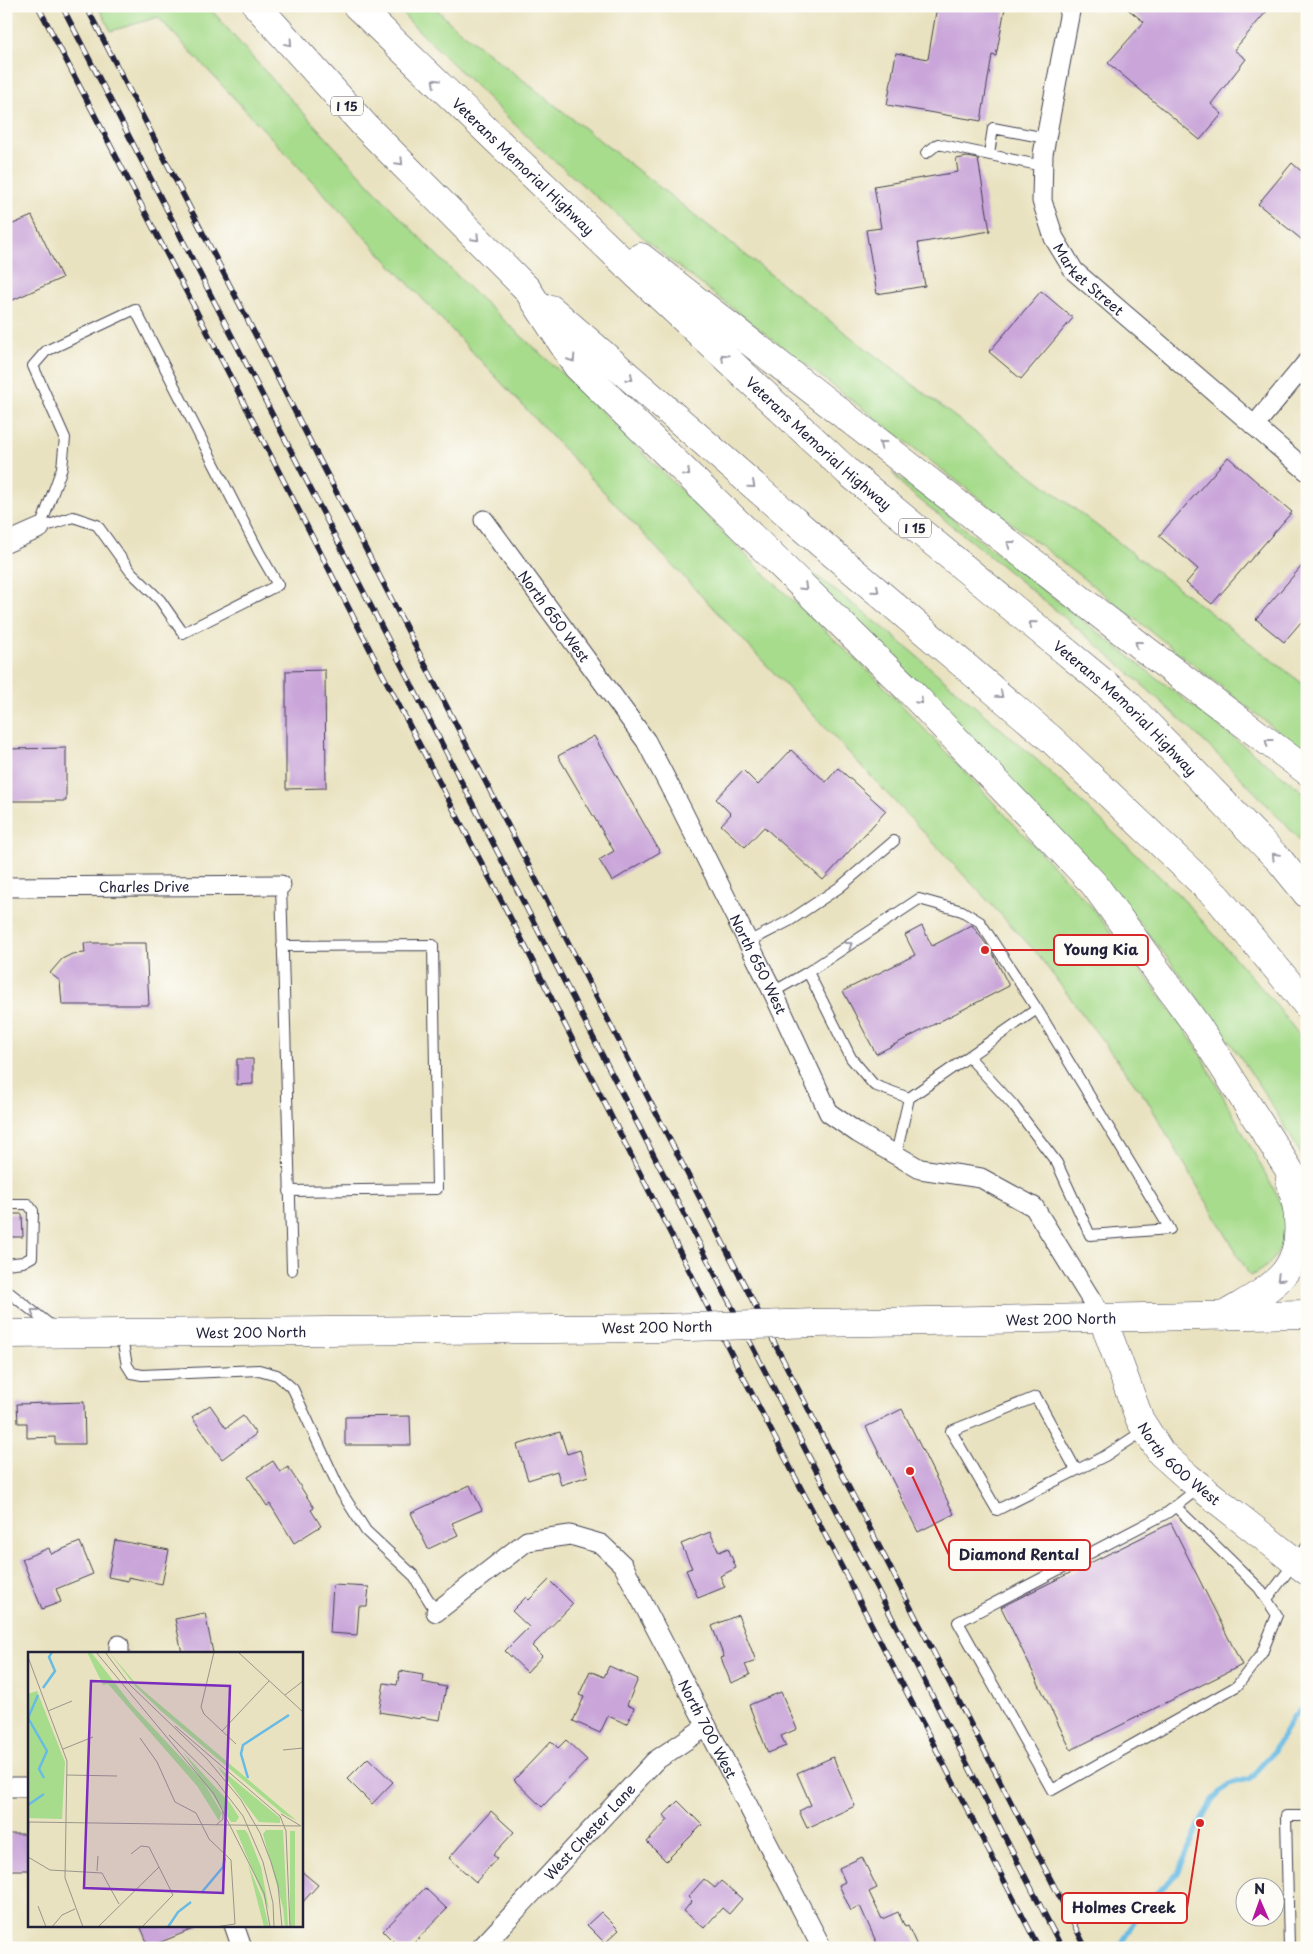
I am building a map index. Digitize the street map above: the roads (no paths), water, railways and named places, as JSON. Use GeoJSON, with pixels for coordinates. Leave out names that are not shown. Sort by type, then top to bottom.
{"type":"FeatureCollection","features":[{"type":"Feature","properties":{"kind":"main road","name":"I 15"},"geometry":{"type":"LineString","coordinates":[[257,6],[366,127],[527,288],[805,530],[1052,739],[1217,897],[1307,1005]]}},
{"type":"Feature","properties":{"kind":"main road","name":"Veterans Memorial Highway"},"geometry":{"type":"LineString","coordinates":[[357,6],[638,276],[848,472],[1121,697],[1280,862],[1307,894]]}},
{"type":"Feature","properties":{"kind":"main road"},"geometry":{"type":"LineString","coordinates":[[521,164],[1139,645],[1307,771]]}},
{"type":"Feature","properties":{"kind":"main road"},"geometry":{"type":"LineString","coordinates":[[527,288],[577,366],[907,688],[1094,884],[1198,1026],[1307,1198]]}},
{"type":"Feature","properties":{"kind":"main road"},"geometry":{"type":"LineString","coordinates":[[1223,1316],[1271,1287],[1286,1272],[1293,1260],[1298,1240],[1298,1220],[1287,1165]]}},
{"type":"Feature","properties":{"kind":"main road","name":"West 200 North"},"geometry":{"type":"LineString","coordinates":[[6,1334],[659,1328],[815,1323],[1307,1314]]}},
{"type":"Feature","properties":{"kind":"main road","name":"North 600 West"},"geometry":{"type":"LineString","coordinates":[[1102,1317],[1140,1420],[1161,1452],[1200,1487],[1302,1560]]}},
{"type":"Feature","properties":{"kind":"street","name":"Market Street"},"geometry":{"type":"LineString","coordinates":[[1071,6],[1046,138],[1043,166],[1042,201],[1054,238],[1074,271],[1254,426],[1305,467]]}},
{"type":"Feature","properties":{"kind":"street"},"geometry":{"type":"LineString","coordinates":[[1254,426],[1307,362]]}},
{"type":"Feature","properties":{"kind":"street","name":"North 650 West"},"geometry":{"type":"LineString","coordinates":[[484,520],[646,742],[773,992],[829,1113],[858,1133],[920,1169],[981,1178],[1034,1207],[1102,1317]]}},
{"type":"Feature","properties":{"kind":"street"},"geometry":{"type":"LineString","coordinates":[[6,543],[40,528]]}},
{"type":"Feature","properties":{"kind":"street","name":"Charles Drive"},"geometry":{"type":"LineString","coordinates":[[6,888],[280,885]]}},
{"type":"Feature","properties":{"kind":"street","name":"North 700 West"},"geometry":{"type":"LineString","coordinates":[[436,1612],[527,1541],[570,1535],[601,1544],[623,1565],[822,1948]]}},
{"type":"Feature","properties":{"kind":"street","name":"West Chester Lane"},"geometry":{"type":"LineString","coordinates":[[481,1948],[655,1761],[707,1726]]}},
{"type":"Feature","properties":{"kind":"street"},"geometry":{"type":"LineString","coordinates":[[6,1787],[28,1787]]}},
{"type":"Feature","properties":{"kind":"street"},"geometry":{"type":"LineString","coordinates":[[234,1926],[242,1948]]}},
{"type":"Feature","properties":{"kind":"lane"},"geometry":{"type":"LineString","coordinates":[[989,154],[993,128],[1046,138]]}},
{"type":"Feature","properties":{"kind":"lane"},"geometry":{"type":"LineString","coordinates":[[926,153],[938,144],[1043,166]]}},
{"type":"Feature","properties":{"kind":"lane"},"geometry":{"type":"LineString","coordinates":[[135,309],[259,552],[278,585],[183,633],[160,600],[132,572],[97,525],[73,517],[40,528],[62,468],[65,438],[33,366],[46,351],[135,309]]}},
{"type":"Feature","properties":{"kind":"lane"},"geometry":{"type":"LineString","coordinates":[[748,942],[789,921],[826,897],[894,841]]}},
{"type":"Feature","properties":{"kind":"lane"},"geometry":{"type":"LineString","coordinates":[[280,885],[292,1270]]}},
{"type":"Feature","properties":{"kind":"lane"},"geometry":{"type":"LineString","coordinates":[[773,992],[808,972],[919,899],[962,912],[980,922],[1037,1009],[1170,1229],[1090,1235],[1057,1163],[1013,1105],[969,1057]]}},
{"type":"Feature","properties":{"kind":"lane"},"geometry":{"type":"LineString","coordinates":[[282,946],[434,945],[437,1189],[290,1191]]}},
{"type":"Feature","properties":{"kind":"lane"},"geometry":{"type":"LineString","coordinates":[[808,972],[852,1058],[874,1085],[909,1098]]}},
{"type":"Feature","properties":{"kind":"lane"},"geometry":{"type":"LineString","coordinates":[[896,1154],[909,1098],[1037,1009]]}},
{"type":"Feature","properties":{"kind":"lane"},"geometry":{"type":"LineString","coordinates":[[6,1204],[28,1204],[33,1211],[32,1257],[23,1262],[6,1264]]}},
{"type":"Feature","properties":{"kind":"lane"},"geometry":{"type":"LineString","coordinates":[[6,1290],[61,1333]]}},
{"type":"Feature","properties":{"kind":"lane"},"geometry":{"type":"LineString","coordinates":[[121,1333],[127,1365],[132,1373],[142,1376],[258,1370],[277,1374],[293,1389],[340,1490],[366,1531],[413,1575],[436,1612]]}},
{"type":"Feature","properties":{"kind":"lane"},"geometry":{"type":"LineString","coordinates":[[1076,1470],[1036,1397],[952,1431],[997,1510],[1105,1456],[1146,1429]]}},
{"type":"Feature","properties":{"kind":"lane"},"geometry":{"type":"LineString","coordinates":[[1175,1506],[1259,1588],[1277,1615],[1262,1653],[1237,1686],[1052,1790],[958,1622],[1167,1513],[1175,1506],[1200,1487]]}},
{"type":"Feature","properties":{"kind":"lane"},"geometry":{"type":"LineString","coordinates":[[1267,1599],[1302,1560]]}},
{"type":"Feature","properties":{"kind":"lane"},"geometry":{"type":"LineString","coordinates":[[1289,1948],[1286,1816],[1307,1816]]}},
{"type":"Feature","properties":{"kind":"waterway"},"geometry":{"type":"LineString","coordinates":[[1119,1948],[1144,1904],[1178,1873],[1212,1801],[1229,1784],[1249,1779],[1274,1751],[1293,1717],[1307,1703]]}},
{"type":"Feature","properties":{"kind":"railway"},"geometry":{"type":"LineString","coordinates":[[38,6],[521,938],[732,1355],[1039,1948]]}},
{"type":"Feature","properties":{"kind":"railway"},"geometry":{"type":"LineString","coordinates":[[62,6],[1062,1948]]}},
{"type":"Feature","properties":{"kind":"railway"},"geometry":{"type":"LineString","coordinates":[[86,6],[1086,1948]]}},
{"type":"Feature","properties":{"kind":"place","name":"Young Kia"},"geometry":{"type":"Point","coordinates":[985,950]}},
{"type":"Feature","properties":{"kind":"place","name":"Diamond Rental"},"geometry":{"type":"Point","coordinates":[910,1471]}},
{"type":"Feature","properties":{"kind":"place","name":"Holmes Creek"},"geometry":{"type":"Point","coordinates":[1200,1823]}}]}
